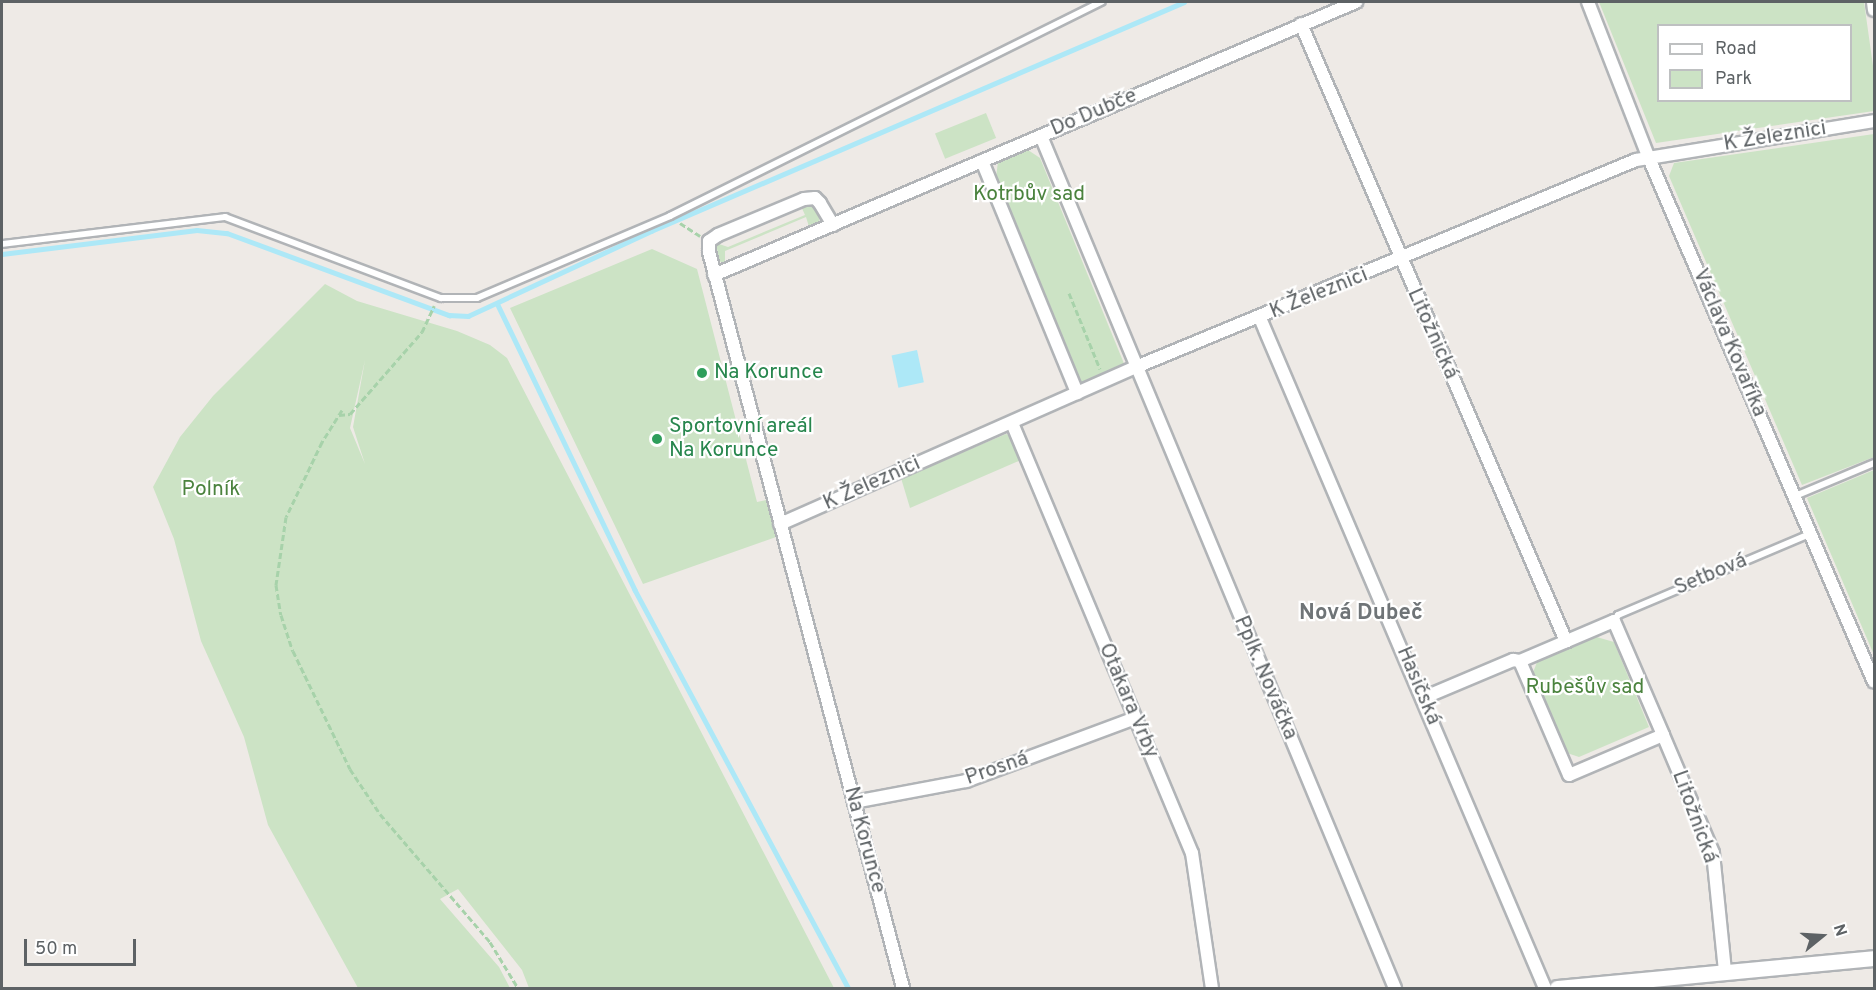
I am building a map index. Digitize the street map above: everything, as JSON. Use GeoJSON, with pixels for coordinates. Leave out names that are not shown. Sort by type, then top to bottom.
{"type":"FeatureCollection","features":[{"type":"Feature","properties":{"kind":"street","name":"Do Dubče"},"geometry":{"type":"LineString","coordinates":[[714,275],[1356,2]]}},
{"type":"Feature","properties":{"kind":"street","name":"Václava Kovaříka"},"geometry":{"type":"LineString","coordinates":[[1588,2],[1648,156],[1875,682]]}},
{"type":"Feature","properties":{"kind":"street"},"geometry":{"type":"LineString","coordinates":[[1873,2],[1875,10]]}},
{"type":"Feature","properties":{"kind":"street","name":"Litožnická"},"geometry":{"type":"LineString","coordinates":[[1301,24],[1400,260],[1566,641]]}},
{"type":"Feature","properties":{"kind":"street","name":"K Železnici"},"geometry":{"type":"LineString","coordinates":[[780,524],[1136,367],[1260,318],[1648,156],[1875,121]]}},
{"type":"Feature","properties":{"kind":"street","name":"Pplk. Nováčka"},"geometry":{"type":"LineString","coordinates":[[1041,136],[1395,988]]}},
{"type":"Feature","properties":{"kind":"street"},"geometry":{"type":"LineString","coordinates":[[982,161],[1077,393]]}},
{"type":"Feature","properties":{"kind":"street"},"geometry":{"type":"LineString","coordinates":[[714,275],[709,240],[804,199],[815,198],[833,225]]}},
{"type":"Feature","properties":{"kind":"street","name":"Na Korunce"},"geometry":{"type":"LineString","coordinates":[[714,275],[903,988]]}},
{"type":"Feature","properties":{"kind":"street","name":"Hasičská"},"geometry":{"type":"LineString","coordinates":[[1260,318],[1545,988]]}},
{"type":"Feature","properties":{"kind":"street","name":"Otakara Vrby"},"geometry":{"type":"LineString","coordinates":[[1012,423],[1192,854],[1212,988]]}},
{"type":"Feature","properties":{"kind":"street","name":"Litožnická"},"geometry":{"type":"LineString","coordinates":[[1614,621],[1713,853],[1725,972]]}},
{"type":"Feature","properties":{"kind":"street"},"geometry":{"type":"LineString","coordinates":[[1423,698],[1513,660],[1520,661],[1614,621]]}},
{"type":"Feature","properties":{"kind":"street"},"geometry":{"type":"LineString","coordinates":[[1520,661],[1569,775],[1663,735]]}},
{"type":"Feature","properties":{"kind":"street","name":"Prosná"},"geometry":{"type":"LineString","coordinates":[[854,802],[966,781],[1135,718]]}},
{"type":"Feature","properties":{"kind":"street"},"geometry":{"type":"LineString","coordinates":[[1557,988],[1875,958]]}},
{"type":"Feature","properties":{"kind":"lane"},"geometry":{"type":"LineString","coordinates":[[2,244],[225,216],[441,298],[477,298],[670,216],[1102,2]]}},
{"type":"Feature","properties":{"kind":"lane"},"geometry":{"type":"LineString","coordinates":[[1795,496],[1875,463]]}},
{"type":"Feature","properties":{"kind":"lane","name":"Setbová"},"geometry":{"type":"LineString","coordinates":[[1614,621],[1618,615],[1811,534]]}},
{"type":"Feature","properties":{"kind":"path"},"geometry":{"type":"LineString","coordinates":[[680,223],[709,240]]}},
{"type":"Feature","properties":{"kind":"path"},"geometry":{"type":"LineString","coordinates":[[1069,293],[1105,381]]}},
{"type":"Feature","properties":{"kind":"path"},"geometry":{"type":"LineString","coordinates":[[339,414],[350,414],[422,332],[434,306]]}},
{"type":"Feature","properties":{"kind":"path"},"geometry":{"type":"LineString","coordinates":[[342,410],[286,517],[276,585],[281,615],[293,651],[350,770],[380,814],[490,942],[518,988]]}},
{"type":"Feature","properties":{"kind":"green space"},"geometry":{"type":"Polygon","coordinates":[[[1599,2],[1864,2],[1874,73],[1874,111],[1656,143],[1599,2]]]}},
{"type":"Feature","properties":{"kind":"green space"},"geometry":{"type":"Polygon","coordinates":[[[986,113],[996,138],[945,159],[935,134],[986,113]]]}},
{"type":"Feature","properties":{"kind":"green space"},"geometry":{"type":"Polygon","coordinates":[[[1874,134],[1874,457],[1802,485],[1669,176],[1674,163],[1874,134]]]}},
{"type":"Feature","properties":{"kind":"green space","name":"Kotrbův sad"},"geometry":{"type":"Polygon","coordinates":[[[1028,150],[1040,158],[1125,366],[1082,384],[996,177],[998,162],[1028,150]]]}},
{"type":"Feature","properties":{"kind":"green space"},"geometry":{"type":"Polygon","coordinates":[[[805,202],[818,210],[820,224],[810,230],[806,217],[725,251],[725,266],[719,260],[716,243],[728,247],[805,215],[800,204],[805,202]]]}},
{"type":"Feature","properties":{"kind":"green space","name":"Sportovní areál Na Korunce"},"geometry":{"type":"Polygon","coordinates":[[[652,249],[697,269],[757,502],[766,500],[776,537],[643,584],[510,308],[652,249]]]}},
{"type":"Feature","properties":{"kind":"green space","name":"Polník"},"geometry":{"type":"Polygon","coordinates":[[[325,284],[357,301],[457,331],[490,345],[507,358],[834,988],[529,988],[522,970],[458,889],[440,899],[499,967],[510,988],[358,988],[268,825],[244,737],[201,641],[174,539],[153,487],[180,437],[213,396],[325,284]],[[365,360],[350,428],[365,464],[353,427],[365,360]]]}},
{"type":"Feature","properties":{"kind":"green space"},"geometry":{"type":"Polygon","coordinates":[[[1006,434],[1011,436],[1021,460],[910,508],[901,478],[1006,434]]]}},
{"type":"Feature","properties":{"kind":"green space"},"geometry":{"type":"Polygon","coordinates":[[[1874,470],[1874,655],[1807,498],[1874,470]]]}},
{"type":"Feature","properties":{"kind":"green space","name":"Rubešův sad"},"geometry":{"type":"Polygon","coordinates":[[[1593,636],[1614,642],[1649,727],[1579,757],[1567,753],[1532,675],[1539,657],[1593,636]]]}},
{"type":"Feature","properties":{"kind":"water"},"geometry":{"type":"Polygon","coordinates":[[[917,350],[924,382],[898,388],[892,355],[917,350]]]}},
{"type":"Feature","properties":{"kind":"waterway"},"geometry":{"type":"LineString","coordinates":[[2,254],[197,230],[227,233],[449,315],[468,316],[651,231],[1184,2]]}},
{"type":"Feature","properties":{"kind":"waterway"},"geometry":{"type":"LineString","coordinates":[[498,305],[635,590],[848,988]]}},
{"type":"Feature","properties":{"kind":"place","name":"Na Korunce"},"geometry":{"type":"Point","coordinates":[702,373]}},
{"type":"Feature","properties":{"kind":"place","name":"Sportovní areál Na Korunce"},"geometry":{"type":"Point","coordinates":[657,439]}},
{"type":"Feature","properties":{"kind":"district","name":"Nová Dubeč"},"geometry":{"type":"Point","coordinates":[1361,614]}}]}
